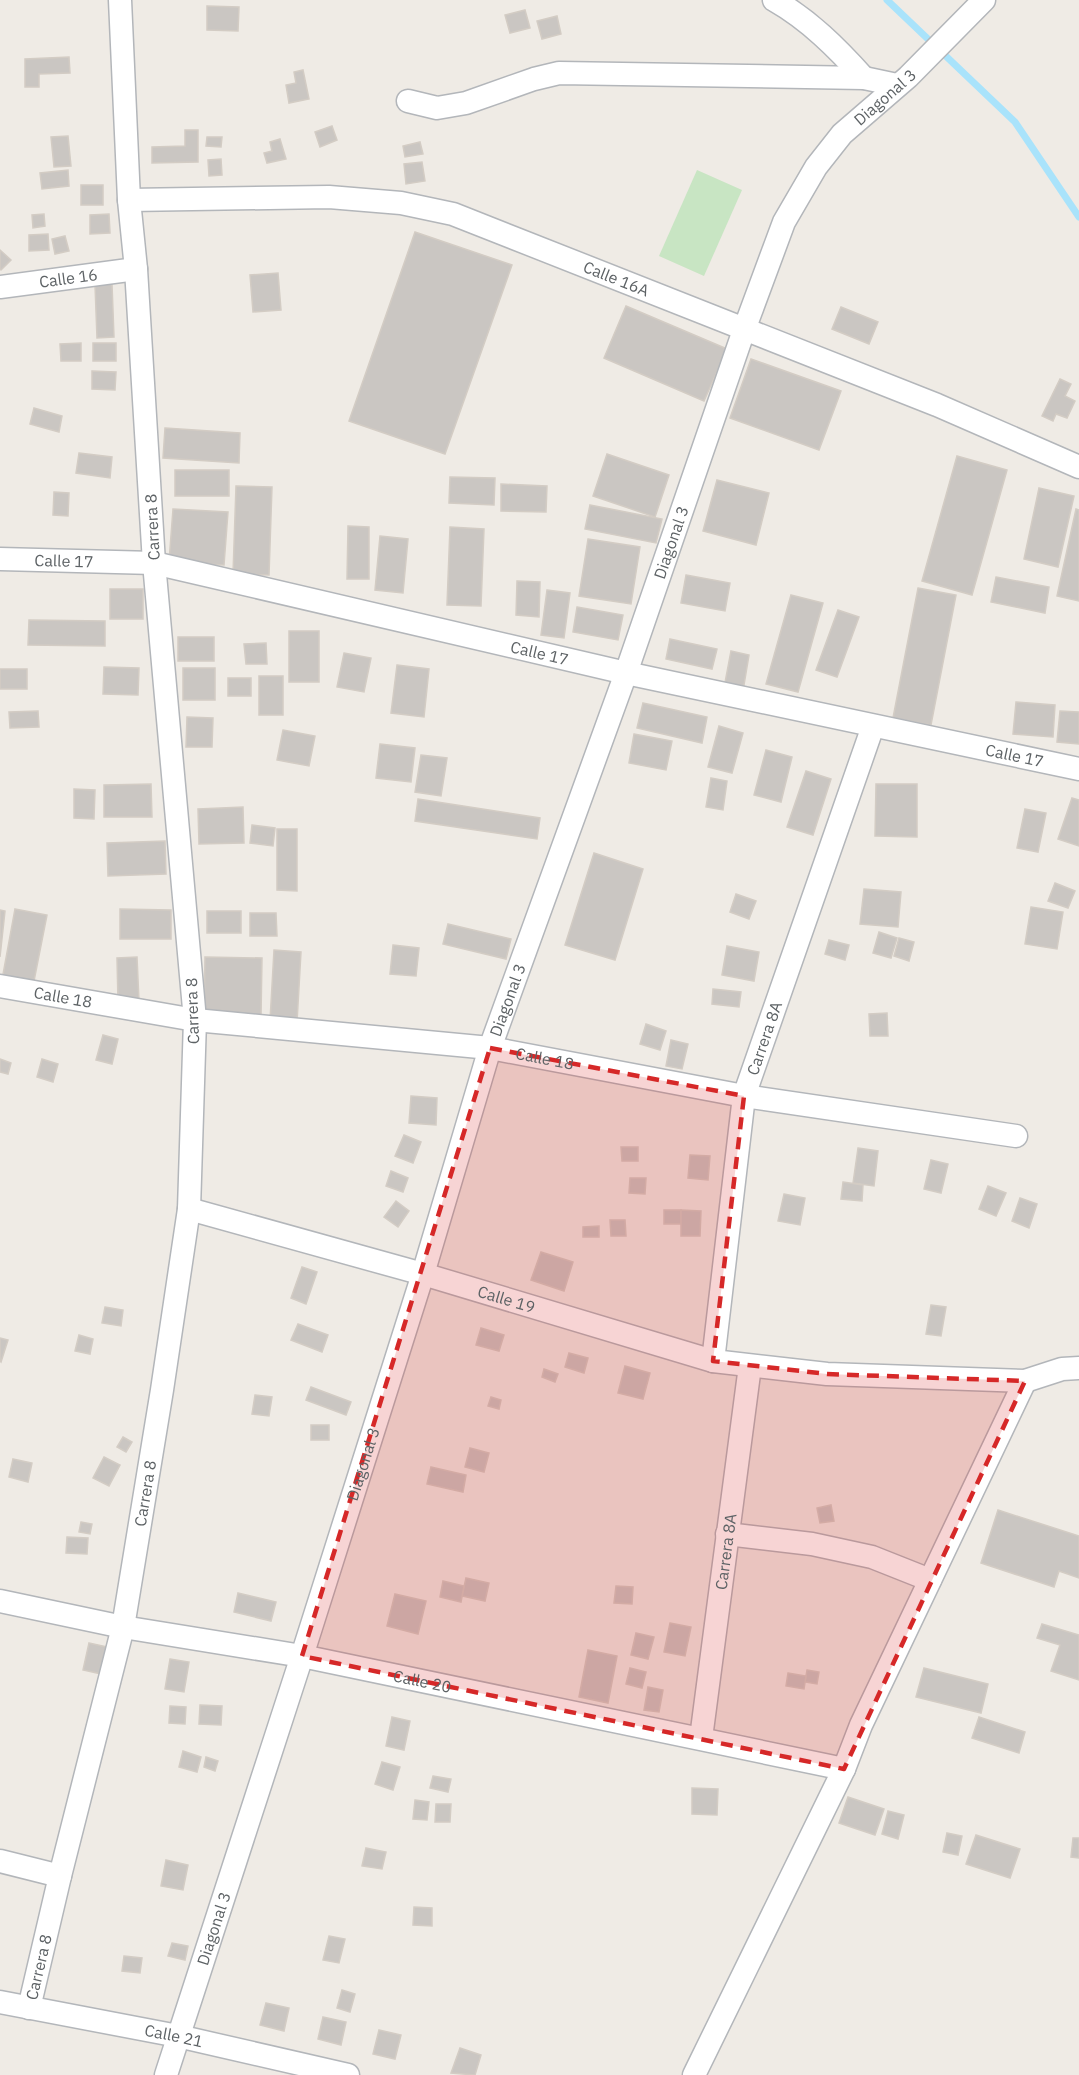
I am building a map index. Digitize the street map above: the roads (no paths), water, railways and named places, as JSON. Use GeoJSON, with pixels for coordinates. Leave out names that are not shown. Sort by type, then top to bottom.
{"type":"FeatureCollection","features":[{"type":"Feature","properties":{"kind":"street","name":"Carrera 8"},"geometry":{"type":"LineString","coordinates":[[29,2008],[123,1627],[189,1209],[195,1020],[154,563],[136,269],[129,200],[120,0]]}},
{"type":"Feature","properties":{"kind":"street"},"geometry":{"type":"LineString","coordinates":[[774,0],[792,10],[832,43],[864,78]]}},
{"type":"Feature","properties":{"kind":"street","name":"Diagonal 3"},"geometry":{"type":"LineString","coordinates":[[166,2075],[423,1274],[490,1048],[626,673],[744,330],[784,222],[816,167],[842,134],[902,81],[984,0]]}},
{"type":"Feature","properties":{"kind":"street"},"geometry":{"type":"LineString","coordinates":[[408,101],[437,108],[466,103],[559,73],[864,78],[902,81]]}},
{"type":"Feature","properties":{"kind":"street","name":"Calle 16A"},"geometry":{"type":"LineString","coordinates":[[129,200],[329,197],[401,202],[453,214],[937,405],[1079,467]]}},
{"type":"Feature","properties":{"kind":"street","name":"Calle 16"},"geometry":{"type":"LineString","coordinates":[[0,287],[136,269]]}},
{"type":"Feature","properties":{"kind":"street","name":"Calle 17"},"geometry":{"type":"LineString","coordinates":[[0,559],[154,563],[626,673],[1079,769]]}},
{"type":"Feature","properties":{"kind":"street","name":"Carrera 8A"},"geometry":{"type":"LineString","coordinates":[[713,1361],[744,1096],[873,726]]}},
{"type":"Feature","properties":{"kind":"street","name":"Calle 18"},"geometry":{"type":"LineString","coordinates":[[0,986],[195,1020],[490,1048],[744,1096],[1016,1136]]}},
{"type":"Feature","properties":{"kind":"street","name":"Calle 19"},"geometry":{"type":"LineString","coordinates":[[189,1209],[423,1274],[713,1361],[827,1374],[1025,1382]]}},
{"type":"Feature","properties":{"kind":"street","name":"Carrera 8A"},"geometry":{"type":"LineString","coordinates":[[700,1738],[750,1366]]}},
{"type":"Feature","properties":{"kind":"street"},"geometry":{"type":"LineString","coordinates":[[694,2075],[844,1769],[861,1725],[1025,1382],[1062,1369],[1079,1368]]}},
{"type":"Feature","properties":{"kind":"street"},"geometry":{"type":"LineString","coordinates":[[727,1534],[812,1544],[872,1557],[930,1580]]}},
{"type":"Feature","properties":{"kind":"street","name":"Calle 20"},"geometry":{"type":"LineString","coordinates":[[0,1601],[123,1627],[302,1656],[844,1769]]}},
{"type":"Feature","properties":{"kind":"street"},"geometry":{"type":"LineString","coordinates":[[0,1861],[60,1876]]}},
{"type":"Feature","properties":{"kind":"street","name":"Calle 21"},"geometry":{"type":"LineString","coordinates":[[0,2002],[178,2036],[348,2075]]}},
{"type":"Feature","properties":{"kind":"waterway"},"geometry":{"type":"LineString","coordinates":[[887,0],[1015,122],[1079,217]]}}]}
